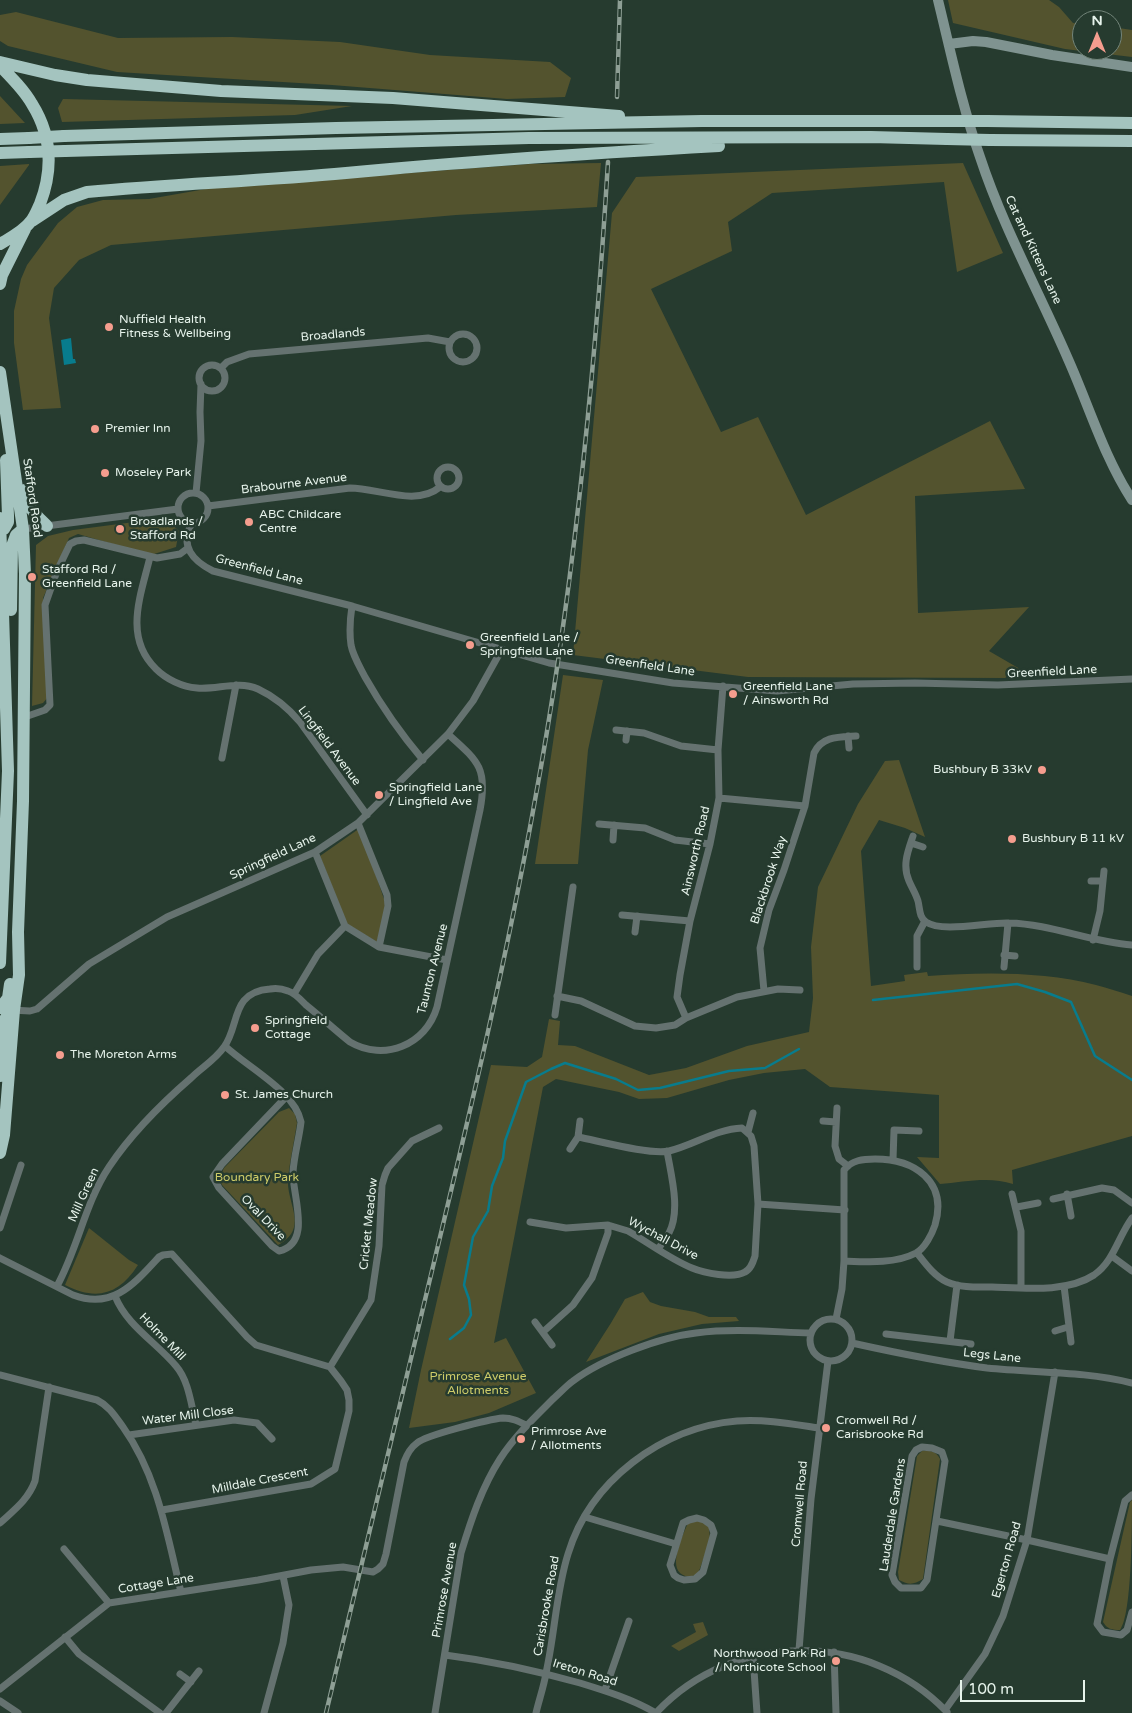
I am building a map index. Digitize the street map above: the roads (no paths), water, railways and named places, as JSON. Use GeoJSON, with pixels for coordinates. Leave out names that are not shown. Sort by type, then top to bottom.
{"type":"FeatureCollection","features":[{"type":"Feature","properties":{"kind":"highway"},"geometry":{"type":"LineString","coordinates":[[0,62],[55,75],[106,82],[221,91],[393,98],[702,121]]}},
{"type":"Feature","properties":{"kind":"highway"},"geometry":{"type":"LineString","coordinates":[[0,66],[23,90],[34,106],[49,144],[50,161],[46,184],[29,224],[2,274],[0,284]]}},
{"type":"Feature","properties":{"kind":"highway"},"geometry":{"type":"LineString","coordinates":[[0,139],[346,128],[702,121],[1132,123]]}},
{"type":"Feature","properties":{"kind":"highway"},"geometry":{"type":"LineString","coordinates":[[0,244],[64,200],[87,192],[517,158],[871,137]]}},
{"type":"Feature","properties":{"kind":"highway"},"geometry":{"type":"LineString","coordinates":[[0,153],[190,146],[530,138],[871,137],[1132,142]]}},
{"type":"Feature","properties":{"kind":"highway","name":"Stafford Road"},"geometry":{"type":"LineString","coordinates":[[0,372],[23,529],[25,574],[22,718],[23,801],[18,975],[4,1135],[0,1153]]}},
{"type":"Feature","properties":{"kind":"highway"},"geometry":{"type":"LineString","coordinates":[[8,428],[22,474],[27,502],[31,510],[47,526]]}},
{"type":"Feature","properties":{"kind":"highway"},"geometry":{"type":"LineString","coordinates":[[0,532],[8,522],[6,462],[8,428]]}},
{"type":"Feature","properties":{"kind":"highway"},"geometry":{"type":"LineString","coordinates":[[0,518],[8,780],[0,963]]}},
{"type":"Feature","properties":{"kind":"highway"},"geometry":{"type":"LineString","coordinates":[[0,532],[23,529]]}},
{"type":"Feature","properties":{"kind":"highway"},"geometry":{"type":"LineString","coordinates":[[4,640],[11,609],[12,546],[16,535],[23,529]]}},
{"type":"Feature","properties":{"kind":"highway"},"geometry":{"type":"LineString","coordinates":[[0,1009],[9,993],[12,952],[18,932]]}},
{"type":"Feature","properties":{"kind":"highway"},"geometry":{"type":"LineString","coordinates":[[0,1076],[4,1023],[8,1014],[14,1010]]}},
{"type":"Feature","properties":{"kind":"street","name":"Cat and Kittens Lane"},"geometry":{"type":"LineString","coordinates":[[938,0],[980,157],[994,196],[1048,313],[1107,451],[1124,488],[1132,500]]}},
{"type":"Feature","properties":{"kind":"street"},"geometry":{"type":"LineString","coordinates":[[949,44],[973,41],[986,42],[1052,55],[1132,67]]}},
{"type":"Feature","properties":{"kind":"street"},"geometry":{"type":"LineString","coordinates":[[468,335],[477,344],[476,352],[471,359],[458,361],[451,356],[450,342],[456,336],[468,335]]}},
{"type":"Feature","properties":{"kind":"street","name":"Broadlands"},"geometry":{"type":"LineString","coordinates":[[221,368],[227,362],[249,354],[428,338],[450,342]]}},
{"type":"Feature","properties":{"kind":"street"},"geometry":{"type":"LineString","coordinates":[[196,493],[201,441],[200,376],[206,367],[214,365],[221,368],[224,373],[224,383],[201,402]]}},
{"type":"Feature","properties":{"kind":"street"},"geometry":{"type":"LineString","coordinates":[[201,384],[206,389],[214,390]]}},
{"type":"Feature","properties":{"kind":"street","name":"Brabourne Avenue"},"geometry":{"type":"LineString","coordinates":[[208,506],[350,488],[368,489],[402,496],[421,496],[429,494],[440,487]]}},
{"type":"Feature","properties":{"kind":"street"},"geometry":{"type":"LineString","coordinates":[[196,493],[204,497],[208,506],[207,514],[197,523],[192,523],[184,520],[178,509],[178,504],[183,497],[196,493]]}},
{"type":"Feature","properties":{"kind":"street"},"geometry":{"type":"LineString","coordinates":[[23,529],[178,509]]}},
{"type":"Feature","properties":{"kind":"street"},"geometry":{"type":"LineString","coordinates":[[22,718],[45,710],[50,705],[44,605],[70,544],[76,540],[84,540],[150,557],[163,558],[180,554],[188,548],[188,529],[192,523]]}},
{"type":"Feature","properties":{"kind":"street","name":"Greenfield Lane"},"geometry":{"type":"LineString","coordinates":[[188,548],[194,559],[213,571],[352,606],[560,665],[673,683],[777,691],[853,684],[998,685],[1132,679]]}},
{"type":"Feature","properties":{"kind":"street","name":"Lingfield Avenue"},"geometry":{"type":"LineString","coordinates":[[150,557],[136,615],[138,639],[144,655],[163,676],[179,684],[197,688],[236,685],[258,689],[291,712],[366,815]]}},
{"type":"Feature","properties":{"kind":"street"},"geometry":{"type":"LineString","coordinates":[[352,606],[349,626],[352,647],[358,663],[377,698],[397,728],[423,760]]}},
{"type":"Feature","properties":{"kind":"street","name":"Springfield Lane"},"geometry":{"type":"LineString","coordinates":[[0,1009],[30,1011],[37,1009],[89,964],[167,917],[315,852],[358,823],[448,734],[474,701],[502,649]]}},
{"type":"Feature","properties":{"kind":"street"},"geometry":{"type":"LineString","coordinates":[[222,758],[236,685]]}},
{"type":"Feature","properties":{"kind":"street","name":"Ainsworth Road"},"geometry":{"type":"LineString","coordinates":[[686,1018],[677,998],[690,922],[710,844],[719,798],[718,750],[723,686]]}},
{"type":"Feature","properties":{"kind":"street"},"geometry":{"type":"LineString","coordinates":[[616,730],[644,733],[681,746],[718,750]]}},
{"type":"Feature","properties":{"kind":"street"},"geometry":{"type":"LineString","coordinates":[[626,740],[627,731]]}},
{"type":"Feature","properties":{"kind":"street","name":"Taunton Avenue"},"geometry":{"type":"LineString","coordinates":[[166,1101],[191,1077],[215,1059],[225,1046],[235,1016],[248,997],[256,992],[273,988],[290,991],[359,1048],[393,1050],[414,1041],[430,1025],[437,1007],[480,810],[483,779],[481,771],[472,757],[448,734]]}},
{"type":"Feature","properties":{"kind":"street","name":"Blackbrook Way"},"geometry":{"type":"LineString","coordinates":[[764,991],[760,948],[769,910],[805,806],[811,761],[817,746],[823,741],[852,736],[849,748]]}},
{"type":"Feature","properties":{"kind":"street"},"geometry":{"type":"LineString","coordinates":[[719,798],[805,806]]}},
{"type":"Feature","properties":{"kind":"street"},"geometry":{"type":"LineString","coordinates":[[358,823],[387,895],[388,906],[379,947]]}},
{"type":"Feature","properties":{"kind":"street"},"geometry":{"type":"LineString","coordinates":[[599,824],[645,828],[675,840],[710,844]]}},
{"type":"Feature","properties":{"kind":"street"},"geometry":{"type":"LineString","coordinates":[[613,840],[614,825]]}},
{"type":"Feature","properties":{"kind":"street"},"geometry":{"type":"LineString","coordinates":[[923,847],[912,839],[906,854],[906,873],[918,903],[921,917],[925,922],[938,926],[954,927],[1008,923],[1050,928],[1093,940],[1132,945]]}},
{"type":"Feature","properties":{"kind":"street"},"geometry":{"type":"LineString","coordinates":[[315,852],[345,926],[379,947],[447,960]]}},
{"type":"Feature","properties":{"kind":"street"},"geometry":{"type":"LineString","coordinates":[[1093,940],[1100,911],[1104,871]]}},
{"type":"Feature","properties":{"kind":"street"},"geometry":{"type":"LineString","coordinates":[[1091,881],[1103,882]]}},
{"type":"Feature","properties":{"kind":"street"},"geometry":{"type":"LineString","coordinates":[[554,1016],[573,887]]}},
{"type":"Feature","properties":{"kind":"street"},"geometry":{"type":"LineString","coordinates":[[622,915],[690,922]]}},
{"type":"Feature","properties":{"kind":"street"},"geometry":{"type":"LineString","coordinates":[[635,932],[637,916]]}},
{"type":"Feature","properties":{"kind":"street"},"geometry":{"type":"LineString","coordinates":[[917,967],[917,936],[925,922]]}},
{"type":"Feature","properties":{"kind":"street"},"geometry":{"type":"LineString","coordinates":[[1004,967],[1008,923]]}},
{"type":"Feature","properties":{"kind":"street"},"geometry":{"type":"LineString","coordinates":[[294,994],[318,954],[345,926]]}},
{"type":"Feature","properties":{"kind":"street"},"geometry":{"type":"LineString","coordinates":[[1004,955],[1015,956]]}},
{"type":"Feature","properties":{"kind":"street"},"geometry":{"type":"LineString","coordinates":[[557,996],[581,1001],[636,1026],[656,1028],[674,1025],[686,1018],[737,997],[778,989],[800,990]]}},
{"type":"Feature","properties":{"kind":"street","name":"Oval Drive"},"geometry":{"type":"LineString","coordinates":[[225,1046],[286,1097],[297,1111],[301,1122],[293,1171],[293,1185],[299,1220],[295,1237],[290,1246],[278,1252],[219,1188],[213,1177],[222,1164],[286,1097]]}},
{"type":"Feature","properties":{"kind":"street","name":"Mill Green"},"geometry":{"type":"LineString","coordinates":[[57,1286],[97,1188],[108,1169],[137,1130],[166,1101]]}},
{"type":"Feature","properties":{"kind":"street"},"geometry":{"type":"LineString","coordinates":[[837,1108],[835,1146],[839,1159],[849,1165]]}},
{"type":"Feature","properties":{"kind":"street"},"geometry":{"type":"LineString","coordinates":[[578,1137],[652,1152],[667,1152],[729,1129],[742,1128],[748,1132],[753,1113]]}},
{"type":"Feature","properties":{"kind":"street"},"geometry":{"type":"LineString","coordinates":[[570,1148],[578,1137],[580,1120]]}},
{"type":"Feature","properties":{"kind":"street"},"geometry":{"type":"LineString","coordinates":[[823,1121],[836,1122]]}},
{"type":"Feature","properties":{"kind":"street","name":"Cricket Meadow"},"geometry":{"type":"LineString","coordinates":[[330,1367],[371,1300],[379,1246],[382,1185],[388,1168],[412,1141],[439,1128]]}},
{"type":"Feature","properties":{"kind":"street"},"geometry":{"type":"LineString","coordinates":[[893,1160],[894,1130],[919,1131]]}},
{"type":"Feature","properties":{"kind":"street","name":"Wychall Drive"},"geometry":{"type":"LineString","coordinates":[[530,1222],[566,1228],[608,1225],[628,1231],[692,1268],[703,1272],[729,1275],[746,1272],[750,1268],[755,1256],[758,1204],[754,1146],[752,1136],[748,1132]]}},
{"type":"Feature","properties":{"kind":"street"},"geometry":{"type":"LineString","coordinates":[[658,1249],[670,1232],[674,1218],[674,1192],[667,1152]]}},
{"type":"Feature","properties":{"kind":"street"},"geometry":{"type":"LineString","coordinates":[[836,1319],[842,1289],[844,1261],[844,1170],[858,1160],[893,1160],[920,1172],[932,1183],[936,1191],[938,1210],[932,1234],[916,1253],[881,1262],[844,1261]]}},
{"type":"Feature","properties":{"kind":"street"},"geometry":{"type":"LineString","coordinates":[[0,1228],[21,1165]]}},
{"type":"Feature","properties":{"kind":"street"},"geometry":{"type":"LineString","coordinates":[[1053,1199],[1067,1194],[1102,1188],[1114,1190],[1132,1203]]}},
{"type":"Feature","properties":{"kind":"street"},"geometry":{"type":"LineString","coordinates":[[1012,1194],[1017,1207],[1021,1231],[1021,1288]]}},
{"type":"Feature","properties":{"kind":"street"},"geometry":{"type":"LineString","coordinates":[[1067,1194],[1071,1216]]}},
{"type":"Feature","properties":{"kind":"street"},"geometry":{"type":"LineString","coordinates":[[1017,1207],[1038,1203]]}},
{"type":"Feature","properties":{"kind":"street"},"geometry":{"type":"LineString","coordinates":[[758,1204],[845,1210]]}},
{"type":"Feature","properties":{"kind":"street"},"geometry":{"type":"LineString","coordinates":[[916,1253],[934,1273],[956,1285],[1038,1289],[1064,1286],[1094,1275],[1113,1257],[1117,1244],[1132,1218]]}},
{"type":"Feature","properties":{"kind":"street"},"geometry":{"type":"LineString","coordinates":[[543,1332],[573,1305],[592,1278],[608,1233],[608,1225]]}},
{"type":"Feature","properties":{"kind":"street"},"geometry":{"type":"LineString","coordinates":[[0,1258],[83,1298],[104,1299],[126,1290],[159,1257],[168,1254],[175,1256],[256,1345],[330,1367]]}},
{"type":"Feature","properties":{"kind":"street"},"geometry":{"type":"LineString","coordinates":[[1113,1257],[1132,1271]]}},
{"type":"Feature","properties":{"kind":"street"},"geometry":{"type":"LineString","coordinates":[[950,1341],[956,1285]]}},
{"type":"Feature","properties":{"kind":"street"},"geometry":{"type":"LineString","coordinates":[[1064,1286],[1071,1342]]}},
{"type":"Feature","properties":{"kind":"street","name":"Holme Mill"},"geometry":{"type":"LineString","coordinates":[[115,1296],[119,1307],[134,1325],[177,1367],[188,1389],[196,1424]]}},
{"type":"Feature","properties":{"kind":"street"},"geometry":{"type":"LineString","coordinates":[[828,1318],[836,1319],[847,1326],[852,1343],[849,1351],[843,1357],[828,1361],[820,1359],[810,1348],[810,1333],[820,1321],[828,1318]]}},
{"type":"Feature","properties":{"kind":"street"},"geometry":{"type":"LineString","coordinates":[[535,1322],[552,1344]]}},
{"type":"Feature","properties":{"kind":"street"},"geometry":{"type":"LineString","coordinates":[[1055,1331],[1068,1327]]}},
{"type":"Feature","properties":{"kind":"street","name":"Primrose Avenue"},"geometry":{"type":"LineString","coordinates":[[435,1713],[461,1553],[472,1516],[487,1482],[500,1459],[526,1425],[573,1381],[612,1359],[647,1345],[696,1332],[810,1333]]}},
{"type":"Feature","properties":{"kind":"street"},"geometry":{"type":"LineString","coordinates":[[886,1334],[970,1344]]}},
{"type":"Feature","properties":{"kind":"street","name":"Legs Lane"},"geometry":{"type":"LineString","coordinates":[[852,1343],[938,1361],[989,1368],[1093,1376],[1132,1383]]}},
{"type":"Feature","properties":{"kind":"street","name":"Cromwell Road"},"geometry":{"type":"LineString","coordinates":[[799,1650],[811,1498],[828,1361]]}},
{"type":"Feature","properties":{"kind":"street","name":"Milldale Crescent"},"geometry":{"type":"LineString","coordinates":[[162,1510],[311,1484],[335,1469],[349,1411],[349,1400],[347,1390],[330,1367]]}},
{"type":"Feature","properties":{"kind":"street","name":"Egerton Road"},"geometry":{"type":"LineString","coordinates":[[947,1711],[985,1654],[1003,1616],[1027,1540],[1055,1372]]}},
{"type":"Feature","properties":{"kind":"street"},"geometry":{"type":"LineString","coordinates":[[0,1375],[105,1404],[129,1435],[148,1470],[162,1510],[181,1592]]}},
{"type":"Feature","properties":{"kind":"street"},"geometry":{"type":"LineString","coordinates":[[0,1523],[25,1500],[31,1492],[35,1481],[49,1387]]}},
{"type":"Feature","properties":{"kind":"street","name":"Cottage Lane"},"geometry":{"type":"LineString","coordinates":[[0,1689],[109,1603],[311,1570],[343,1567],[373,1572],[383,1564],[404,1462],[408,1452],[415,1444],[427,1437],[495,1419],[510,1419],[526,1425]]}},
{"type":"Feature","properties":{"kind":"street","name":"Water Mill Close"},"geometry":{"type":"LineString","coordinates":[[129,1435],[234,1420],[257,1423],[272,1439]]}},
{"type":"Feature","properties":{"kind":"street","name":"Carisbrooke Road"},"geometry":{"type":"LineString","coordinates":[[536,1713],[546,1673],[562,1572],[568,1551],[585,1516],[605,1488],[627,1466],[676,1436],[715,1424],[757,1420],[820,1428]]}},
{"type":"Feature","properties":{"kind":"street","name":"Lauderdale Gardens"},"geometry":{"type":"LineString","coordinates":[[922,1447],[942,1452],[945,1461],[937,1521],[927,1580],[921,1588],[901,1588],[895,1582],[892,1575],[912,1456],[916,1450],[922,1447]]}},
{"type":"Feature","properties":{"kind":"street"},"geometry":{"type":"LineString","coordinates":[[1132,1495],[1125,1501],[1110,1559],[1097,1624],[1103,1632],[1121,1634],[1127,1630],[1132,1612]]}},
{"type":"Feature","properties":{"kind":"street"},"geometry":{"type":"LineString","coordinates":[[585,1516],[676,1544]]}},
{"type":"Feature","properties":{"kind":"street"},"geometry":{"type":"LineString","coordinates":[[697,1518],[711,1525],[714,1533],[700,1577],[684,1580],[674,1575],[670,1565],[676,1544],[683,1523],[688,1520],[697,1518]]}},
{"type":"Feature","properties":{"kind":"street"},"geometry":{"type":"LineString","coordinates":[[937,1521],[1110,1559]]}},
{"type":"Feature","properties":{"kind":"street"},"geometry":{"type":"LineString","coordinates":[[64,1549],[109,1603]]}},
{"type":"Feature","properties":{"kind":"street"},"geometry":{"type":"LineString","coordinates":[[264,1713],[283,1643],[289,1605],[283,1576]]}},
{"type":"Feature","properties":{"kind":"street"},"geometry":{"type":"LineString","coordinates":[[604,1690],[629,1621]]}},
{"type":"Feature","properties":{"kind":"street"},"geometry":{"type":"LineString","coordinates":[[64,1637],[80,1654],[160,1713]]}},
{"type":"Feature","properties":{"kind":"street"},"geometry":{"type":"LineString","coordinates":[[656,1713],[676,1694],[712,1670],[753,1656],[778,1651],[799,1650],[834,1652],[859,1658],[892,1670],[921,1689],[947,1711]]}},
{"type":"Feature","properties":{"kind":"street"},"geometry":{"type":"LineString","coordinates":[[834,1652],[836,1713]]}},
{"type":"Feature","properties":{"kind":"street","name":"Ireton Road"},"geometry":{"type":"LineString","coordinates":[[445,1655],[491,1661],[546,1673],[604,1690],[656,1713]]}},
{"type":"Feature","properties":{"kind":"street"},"geometry":{"type":"LineString","coordinates":[[753,1656],[757,1713]]}},
{"type":"Feature","properties":{"kind":"street"},"geometry":{"type":"LineString","coordinates":[[166,1713],[199,1671]]}},
{"type":"Feature","properties":{"kind":"street"},"geometry":{"type":"LineString","coordinates":[[180,1674],[191,1682]]}},
{"type":"Feature","properties":{"kind":"street"},"geometry":{"type":"LineString","coordinates":[[0,1701],[18,1713]]}},
{"type":"Feature","properties":{"kind":"water"},"geometry":{"type":"Polygon","coordinates":[[[71,338],[73,359],[75,359],[76,363],[64,365],[61,340],[71,338]]]}},
{"type":"Feature","properties":{"kind":"waterway"},"geometry":{"type":"LineString","coordinates":[[873,1000],[1017,984],[1045,992],[1071,1002],[1095,1056],[1132,1080]]}},
{"type":"Feature","properties":{"kind":"waterway"},"geometry":{"type":"LineString","coordinates":[[450,1339],[464,1328],[471,1315],[469,1299],[464,1285],[473,1237],[488,1211],[492,1186],[503,1158],[505,1141],[526,1082],[565,1063],[616,1079],[638,1090],[660,1088],[729,1071],[765,1068],[799,1049]]}},
{"type":"Feature","properties":{"kind":"railway"},"geometry":{"type":"LineString","coordinates":[[617,97],[620,0]]}},
{"type":"Feature","properties":{"kind":"railway"},"geometry":{"type":"LineString","coordinates":[[326,1713],[483,1053],[511,927],[535,800],[549,721],[572,562],[597,322],[608,162]]}},
{"type":"Feature","properties":{"kind":"place","name":"Nuffield Health Fitness & Wellbeing"},"geometry":{"type":"Point","coordinates":[109,327]}},
{"type":"Feature","properties":{"kind":"place","name":"Premier Inn"},"geometry":{"type":"Point","coordinates":[95,429]}},
{"type":"Feature","properties":{"kind":"place","name":"Moseley Park"},"geometry":{"type":"Point","coordinates":[105,473]}},
{"type":"Feature","properties":{"kind":"place","name":"ABC Childcare Centre"},"geometry":{"type":"Point","coordinates":[249,522]}},
{"type":"Feature","properties":{"kind":"place","name":"Broadlands / Stafford Rd"},"geometry":{"type":"Point","coordinates":[120,529]}},
{"type":"Feature","properties":{"kind":"place","name":"Stafford Rd / Greenfield Lane"},"geometry":{"type":"Point","coordinates":[32,577]}},
{"type":"Feature","properties":{"kind":"place","name":"Greenfield Lane / Springfield Lane"},"geometry":{"type":"Point","coordinates":[470,645]}},
{"type":"Feature","properties":{"kind":"place","name":"Greenfield Lane / Ainsworth Rd"},"geometry":{"type":"Point","coordinates":[733,694]}},
{"type":"Feature","properties":{"kind":"place","name":"Bushbury B 33kV"},"geometry":{"type":"Point","coordinates":[1042,770]}},
{"type":"Feature","properties":{"kind":"place","name":"Springfield Lane / Lingfield Ave"},"geometry":{"type":"Point","coordinates":[379,795]}},
{"type":"Feature","properties":{"kind":"place","name":"Bushbury B 11 kV"},"geometry":{"type":"Point","coordinates":[1012,839]}},
{"type":"Feature","properties":{"kind":"place","name":"Springfield Cottage"},"geometry":{"type":"Point","coordinates":[255,1028]}},
{"type":"Feature","properties":{"kind":"place","name":"The Moreton Arms"},"geometry":{"type":"Point","coordinates":[60,1055]}},
{"type":"Feature","properties":{"kind":"place","name":"St. James Church"},"geometry":{"type":"Point","coordinates":[225,1095]}},
{"type":"Feature","properties":{"kind":"place","name":"Cromwell Rd / Carisbrooke Rd"},"geometry":{"type":"Point","coordinates":[826,1428]}},
{"type":"Feature","properties":{"kind":"place","name":"Primrose Ave / Allotments"},"geometry":{"type":"Point","coordinates":[521,1439]}},
{"type":"Feature","properties":{"kind":"place","name":"Northwood Park Rd / Northicote School"},"geometry":{"type":"Point","coordinates":[836,1661]}},
{"type":"Feature","properties":{"kind":"park label","name":"Boundary Park"},"geometry":{"type":"Point","coordinates":[257,1178]}},
{"type":"Feature","properties":{"kind":"park label","name":"Primrose Avenue Allotments"},"geometry":{"type":"Point","coordinates":[478,1384]}}]}
